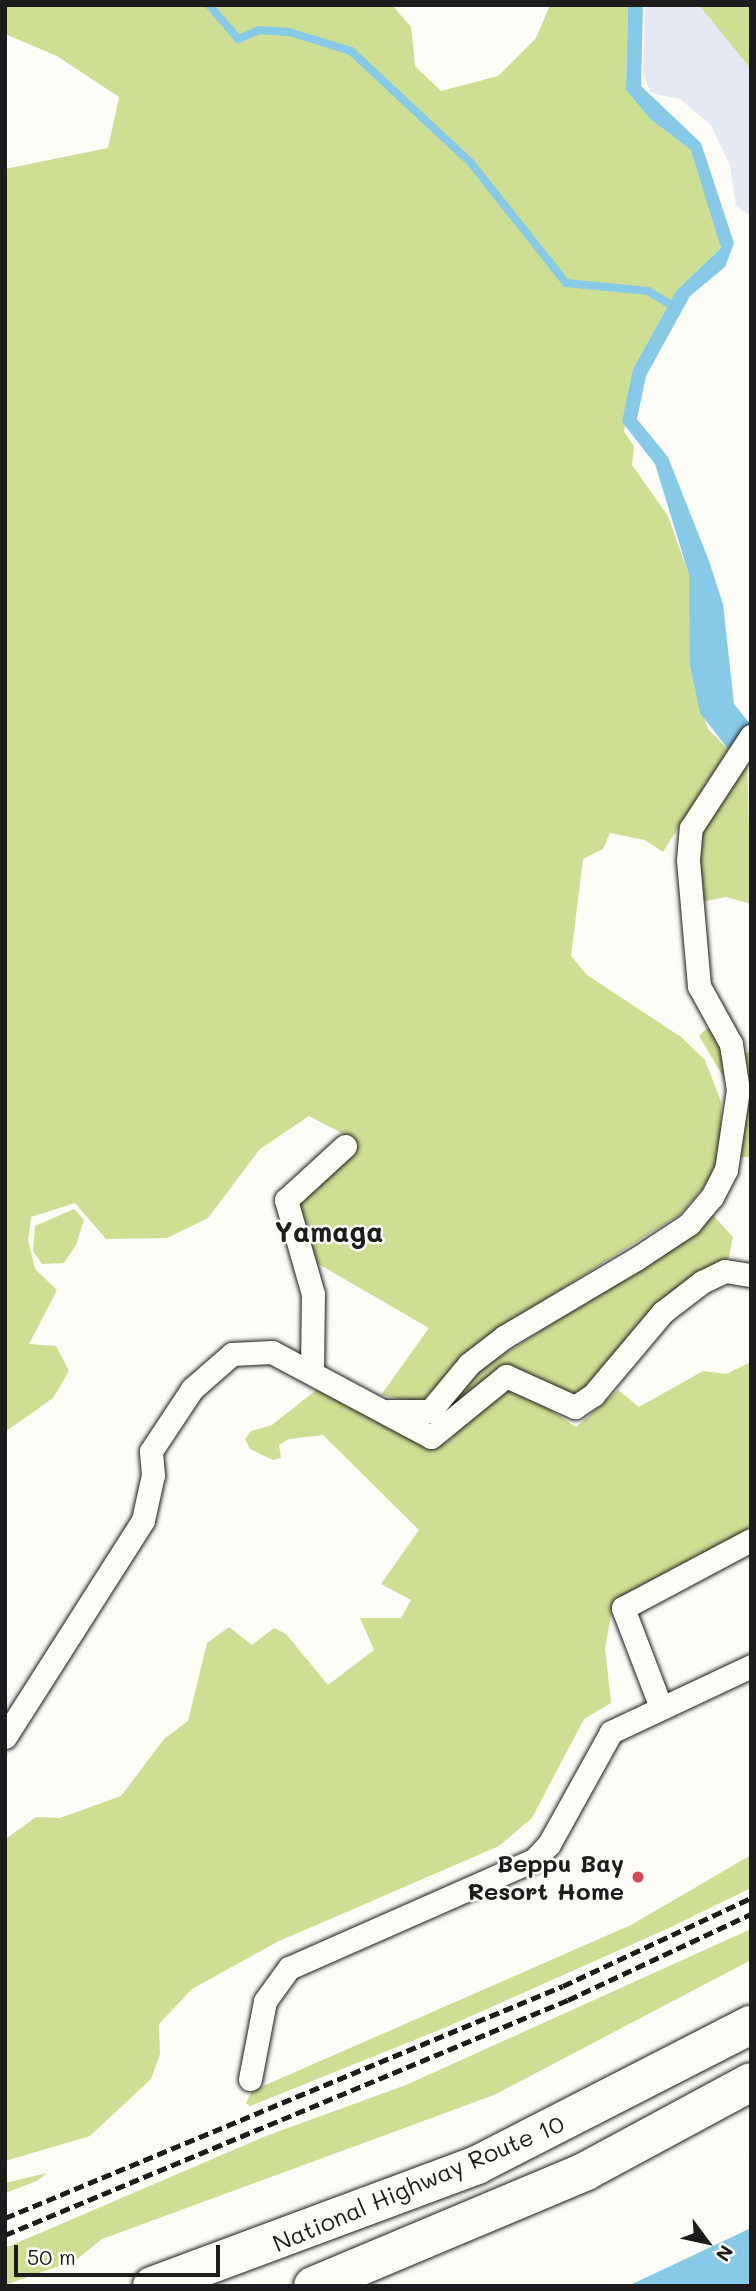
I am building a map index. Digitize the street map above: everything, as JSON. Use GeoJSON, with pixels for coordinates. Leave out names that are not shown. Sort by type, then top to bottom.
{"type":"FeatureCollection","features":[{"type":"Feature","properties":{"kind":"highway","name":"National Highway Route 10"},"geometry":{"type":"LineString","coordinates":[[152,2286],[477,2165],[751,2025]]}},
{"type":"Feature","properties":{"kind":"highway"},"geometry":{"type":"LineString","coordinates":[[313,2286],[586,2171],[751,2082]]}},
{"type":"Feature","properties":{"kind":"street"},"geometry":{"type":"LineString","coordinates":[[387,1410],[430,1411],[469,1364],[504,1337],[636,1259],[689,1224],[712,1198],[726,1170],[738,1090],[731,1044],[699,986],[688,860],[691,828],[745,742]]}},
{"type":"Feature","properties":{"kind":"street"},"geometry":{"type":"LineString","coordinates":[[312,1371],[313,1294],[286,1199],[345,1146]]}},
{"type":"Feature","properties":{"kind":"street"},"geometry":{"type":"LineString","coordinates":[[5,1737],[143,1520],[152,1489],[151,1451],[192,1389],[232,1354],[251,1348],[312,1371],[387,1410],[423,1434],[439,1435],[506,1376],[575,1407],[593,1395],[663,1312],[702,1282],[726,1271],[751,1275]]}},
{"type":"Feature","properties":{"kind":"street"},"geometry":{"type":"LineString","coordinates":[[660,1705],[623,1608],[751,1540]]}},
{"type":"Feature","properties":{"kind":"street"},"geometry":{"type":"LineString","coordinates":[[250,2079],[265,2001],[289,1968],[534,1860],[549,1844],[603,1741],[660,1705],[751,1666]]}},
{"type":"Feature","properties":{"kind":"shaded area"},"geometry":{"type":"Polygon","coordinates":[[[645,5],[699,5],[751,68],[751,216],[736,206],[730,165],[710,124],[680,99],[651,93],[643,74],[645,5]]]}},
{"type":"Feature","properties":{"kind":"green space"},"geometry":{"type":"Polygon","coordinates":[[[5,5],[392,5],[411,27],[415,66],[441,91],[498,76],[536,38],[550,5],[628,5],[626,90],[650,119],[691,150],[711,203],[721,248],[676,291],[633,369],[624,432],[634,446],[632,465],[668,516],[689,575],[695,690],[708,729],[728,749],[663,852],[645,840],[610,833],[603,849],[583,859],[571,956],[587,975],[681,1037],[705,1060],[721,1102],[721,1151],[706,1184],[679,1215],[496,1330],[420,1403],[381,1395],[429,1328],[308,1258],[298,1201],[355,1140],[309,1116],[260,1149],[208,1218],[167,1238],[106,1239],[75,1203],[31,1217],[28,1240],[35,1269],[57,1290],[29,1344],[56,1346],[69,1371],[53,1398],[5,1432],[5,169],[108,148],[119,97],[57,56],[5,34],[5,5]]]}},
{"type":"Feature","properties":{"kind":"green space"},"geometry":{"type":"Polygon","coordinates":[[[699,5],[751,5],[751,69],[699,5]]]}},
{"type":"Feature","properties":{"kind":"green space"},"geometry":{"type":"Polygon","coordinates":[[[747,754],[751,904],[726,897],[696,903],[693,866],[703,821],[747,754]]]}},
{"type":"Feature","properties":{"kind":"green space"},"geometry":{"type":"Polygon","coordinates":[[[707,1028],[716,1033],[733,1093],[699,1036],[707,1028]]]}},
{"type":"Feature","properties":{"kind":"green space"},"geometry":{"type":"Polygon","coordinates":[[[751,1052],[751,1157],[737,1157],[745,1053],[751,1052]]]}},
{"type":"Feature","properties":{"kind":"green space"},"geometry":{"type":"Polygon","coordinates":[[[74,1209],[84,1220],[76,1245],[64,1263],[42,1264],[33,1251],[35,1226],[74,1209]]]}},
{"type":"Feature","properties":{"kind":"green space"},"geometry":{"type":"Polygon","coordinates":[[[712,1214],[733,1237],[728,1261],[580,1392],[567,1396],[519,1370],[434,1429],[430,1423],[485,1366],[680,1243],[712,1214]]]}},
{"type":"Feature","properties":{"kind":"green space"},"geometry":{"type":"Polygon","coordinates":[[[751,1362],[751,1532],[613,1604],[605,1648],[611,1703],[584,1719],[532,1818],[499,1846],[277,1942],[192,1989],[159,2024],[160,2054],[151,2079],[90,2136],[5,2161],[7,1838],[36,1817],[60,1818],[121,1796],[164,1739],[188,1721],[207,1643],[229,1627],[252,1645],[274,1628],[286,1634],[328,1685],[374,1650],[360,1618],[401,1618],[411,1600],[381,1584],[419,1530],[323,1435],[289,1439],[279,1445],[281,1458],[273,1460],[250,1449],[245,1439],[251,1431],[272,1425],[320,1387],[433,1444],[446,1443],[504,1387],[521,1391],[576,1427],[618,1390],[639,1407],[703,1371],[726,1374],[751,1362]]]}},
{"type":"Feature","properties":{"kind":"green space"},"geometry":{"type":"Polygon","coordinates":[[[751,1855],[751,1888],[669,1928],[444,2028],[250,2106],[246,2103],[252,2091],[631,1925],[751,1855]]]}},
{"type":"Feature","properties":{"kind":"green space"},"geometry":{"type":"Polygon","coordinates":[[[751,1929],[751,1960],[494,2095],[102,2239],[76,2260],[5,2285],[5,2248],[266,2136],[406,2085],[751,1929]]]}},
{"type":"Feature","properties":{"kind":"green space"},"geometry":{"type":"Polygon","coordinates":[[[47,2173],[37,2181],[5,2193],[5,2183],[47,2173]]]}},
{"type":"Feature","properties":{"kind":"water"},"geometry":{"type":"Polygon","coordinates":[[[628,5],[643,5],[641,86],[701,143],[734,243],[725,267],[690,296],[646,376],[637,419],[668,457],[709,561],[723,604],[734,704],[751,725],[751,759],[734,744],[728,749],[700,713],[690,665],[689,575],[655,464],[622,422],[633,369],[676,291],[721,248],[691,150],[650,119],[626,90],[628,5]]]}},
{"type":"Feature","properties":{"kind":"water"},"geometry":{"type":"Polygon","coordinates":[[[751,2155],[751,2286],[489,2286],[570,2249],[751,2155]]]}},
{"type":"Feature","properties":{"kind":"pier"},"geometry":{"type":"Polygon","coordinates":[[[751,2155],[751,2228],[628,2286],[489,2286],[751,2155]]]}},
{"type":"Feature","properties":{"kind":"waterway"},"geometry":{"type":"LineString","coordinates":[[209,5],[238,39],[259,30],[289,32],[351,51],[471,163],[566,283],[648,291],[676,308]]}},
{"type":"Feature","properties":{"kind":"railway"},"geometry":{"type":"LineString","coordinates":[[5,2218],[563,1986],[751,1898]]}},
{"type":"Feature","properties":{"kind":"railway"},"geometry":{"type":"LineString","coordinates":[[5,2235],[568,2000],[751,1914]]}},
{"type":"Feature","properties":{"kind":"place","name":"Beppu Bay Resort Home"},"geometry":{"type":"Point","coordinates":[638,1877]}},
{"type":"Feature","properties":{"kind":"district","name":"Yamaga"},"geometry":{"type":"Point","coordinates":[329,1231]}}]}
